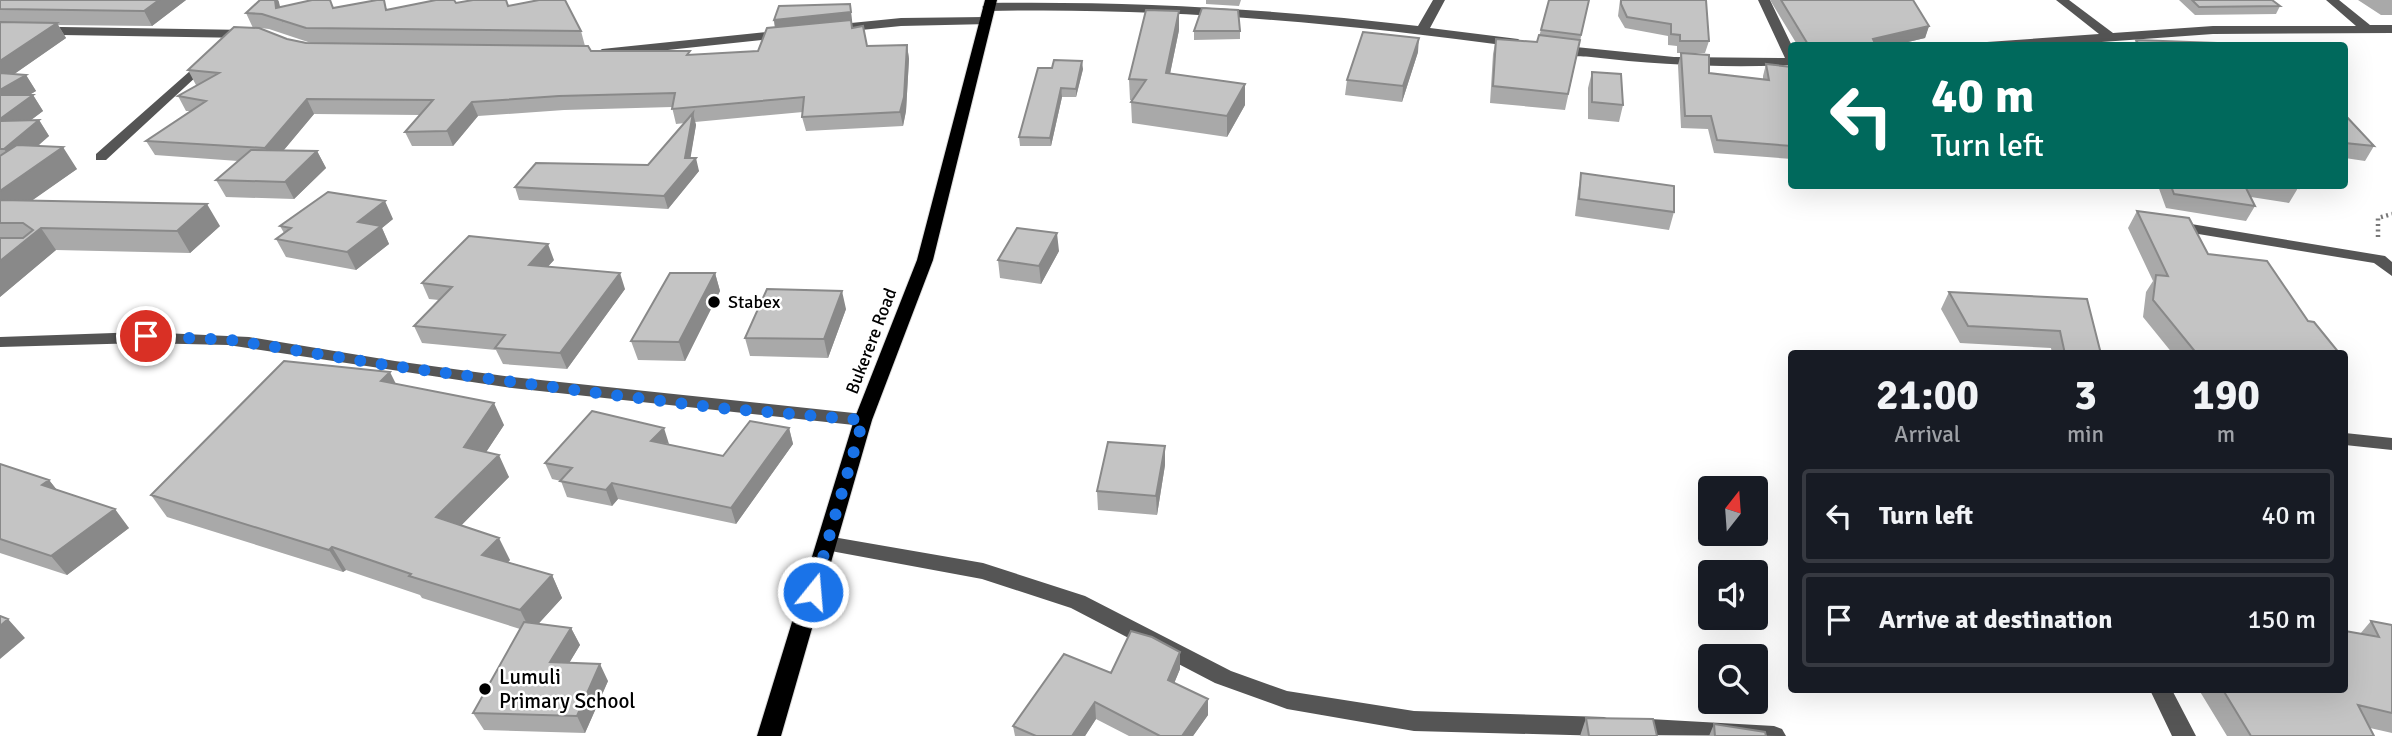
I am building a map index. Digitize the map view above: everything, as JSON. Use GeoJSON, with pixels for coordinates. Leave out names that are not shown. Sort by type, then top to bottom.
{"type":"FeatureCollection","features":[{"type":"Feature","properties":{"kind":"main road","name":"Bukerere Road"},"geometry":{"type":"LineString","coordinates":[[769,736],[863,420],[925,260],[988,9]]}},
{"type":"Feature","properties":{"kind":"street"},"geometry":{"type":"LineString","coordinates":[[1422,30],[1436,11],[1439,0]]}},
{"type":"Feature","properties":{"kind":"street"},"geometry":{"type":"LineString","coordinates":[[1764,0],[1788,51]]}},
{"type":"Feature","properties":{"kind":"street"},"geometry":{"type":"LineString","coordinates":[[2062,0],[2109,36]]}},
{"type":"Feature","properties":{"kind":"street"},"geometry":{"type":"LineString","coordinates":[[2332,0],[2366,28]]}},
{"type":"Feature","properties":{"kind":"street"},"geometry":{"type":"LineString","coordinates":[[593,53],[901,22],[988,9],[1226,10],[1422,30],[1532,45]]}},
{"type":"Feature","properties":{"kind":"street"},"geometry":{"type":"LineString","coordinates":[[2036,42],[2109,36],[2392,29]]}},
{"type":"Feature","properties":{"kind":"street"},"geometry":{"type":"LineString","coordinates":[[0,30],[258,34]]}},
{"type":"Feature","properties":{"kind":"street"},"geometry":{"type":"LineString","coordinates":[[101,157],[236,34]]}},
{"type":"Feature","properties":{"kind":"street"},"geometry":{"type":"LineString","coordinates":[[1546,47],[1652,60],[1739,64],[1788,60]]}},
{"type":"Feature","properties":{"kind":"street"},"geometry":{"type":"LineString","coordinates":[[2179,227],[2379,259],[2392,271]]}},
{"type":"Feature","properties":{"kind":"street"},"geometry":{"type":"LineString","coordinates":[[0,342],[146,336],[231,340],[393,366],[605,394],[719,408],[863,420]]}},
{"type":"Feature","properties":{"kind":"street"},"geometry":{"type":"LineString","coordinates":[[2348,439],[2392,444]]}},
{"type":"Feature","properties":{"kind":"street"},"geometry":{"type":"LineString","coordinates":[[827,544],[983,571],[1078,602],[1223,677],[1287,700],[1414,722],[1774,736]]}},
{"type":"Feature","properties":{"kind":"street"},"geometry":{"type":"LineString","coordinates":[[2162,693],[2184,736]]}},
{"type":"Feature","properties":{"kind":"path"},"geometry":{"type":"LineString","coordinates":[[2379,259],[2378,218],[2392,214]]}},
{"type":"Feature","properties":{"kind":"building"},"geometry":{"type":"Polygon","coordinates":[[[0,0],[159,0],[144,11],[0,9],[0,0]]]}},
{"type":"Feature","properties":{"kind":"building"},"geometry":{"type":"Polygon","coordinates":[[[260,0],[275,0],[276,8],[312,0],[330,0],[333,8],[384,0],[386,10],[436,0],[454,0],[456,3],[506,0],[508,6],[539,0],[565,0],[581,31],[306,28],[262,14],[246,13],[260,0]]]}},
{"type":"Feature","properties":{"kind":"building"},"geometry":{"type":"Polygon","coordinates":[[[1549,0],[1589,0],[1581,35],[1541,30],[1549,0]]]}},
{"type":"Feature","properties":{"kind":"building"},"geometry":{"type":"Polygon","coordinates":[[[1621,0],[1706,0],[1709,41],[1680,41],[1680,35],[1671,34],[1671,24],[1627,17],[1621,0]]]}},
{"type":"Feature","properties":{"kind":"building"},"geometry":{"type":"Polygon","coordinates":[[[1781,0],[1913,0],[1929,26],[1873,39],[1874,42],[1807,42],[1781,0]]]}},
{"type":"Feature","properties":{"kind":"building"},"geometry":{"type":"Polygon","coordinates":[[[2192,0],[2272,0],[2280,6],[2199,7],[2192,0]]]}},
{"type":"Feature","properties":{"kind":"building"},"geometry":{"type":"Polygon","coordinates":[[[850,4],[851,12],[774,20],[779,6],[850,4]]]}},
{"type":"Feature","properties":{"kind":"building"},"geometry":{"type":"Polygon","coordinates":[[[1202,8],[1238,10],[1240,31],[1194,31],[1202,8]]]}},
{"type":"Feature","properties":{"kind":"building"},"geometry":{"type":"Polygon","coordinates":[[[1146,10],[1179,11],[1166,73],[1245,84],[1227,116],[1131,102],[1146,80],[1129,79],[1146,10]]]}},
{"type":"Feature","properties":{"kind":"building"},"geometry":{"type":"Polygon","coordinates":[[[851,20],[852,28],[863,26],[867,46],[907,45],[904,97],[900,112],[802,117],[804,97],[672,109],[675,93],[559,96],[472,102],[447,131],[405,132],[433,100],[307,99],[265,148],[146,141],[206,101],[178,96],[219,73],[188,70],[234,27],[259,28],[306,43],[588,46],[591,51],[690,51],[687,55],[758,51],[767,28],[851,20]]]}},
{"type":"Feature","properties":{"kind":"building"},"geometry":{"type":"Polygon","coordinates":[[[0,22],[57,23],[0,61],[0,22]]]}},
{"type":"Feature","properties":{"kind":"building"},"geometry":{"type":"Polygon","coordinates":[[[1363,32],[1419,38],[1403,86],[1347,80],[1363,32]]]}},
{"type":"Feature","properties":{"kind":"building"},"geometry":{"type":"Polygon","coordinates":[[[1539,35],[1580,40],[1568,94],[1493,86],[1496,39],[1537,42],[1539,35]]]}},
{"type":"Feature","properties":{"kind":"building"},"geometry":{"type":"Polygon","coordinates":[[[2136,40],[2190,42],[2137,42],[2136,40]]]}},
{"type":"Feature","properties":{"kind":"building"},"geometry":{"type":"Polygon","coordinates":[[[1681,53],[1709,55],[1709,73],[1769,80],[1766,64],[1788,67],[1788,146],[1717,140],[1711,116],[1685,116],[1681,53]]]}},
{"type":"Feature","properties":{"kind":"building"},"geometry":{"type":"Polygon","coordinates":[[[1054,60],[1082,61],[1076,89],[1061,88],[1050,138],[1019,137],[1038,68],[1052,68],[1054,60]]]}},
{"type":"Feature","properties":{"kind":"building"},"geometry":{"type":"Polygon","coordinates":[[[1592,72],[1621,74],[1623,105],[1592,102],[1592,72]]]}},
{"type":"Feature","properties":{"kind":"building"},"geometry":{"type":"Polygon","coordinates":[[[0,73],[26,75],[0,90],[0,73]]]}},
{"type":"Feature","properties":{"kind":"building"},"geometry":{"type":"Polygon","coordinates":[[[0,95],[33,95],[0,119],[0,95]]]}},
{"type":"Feature","properties":{"kind":"building"},"geometry":{"type":"Polygon","coordinates":[[[693,113],[685,158],[696,158],[664,196],[515,187],[536,163],[648,165],[693,113]]]}},
{"type":"Feature","properties":{"kind":"building"},"geometry":{"type":"Polygon","coordinates":[[[2348,118],[2374,146],[2348,143],[2348,118]]]}},
{"type":"Feature","properties":{"kind":"building"},"geometry":{"type":"Polygon","coordinates":[[[39,120],[4,149],[0,149],[0,121],[39,120]]]}},
{"type":"Feature","properties":{"kind":"building"},"geometry":{"type":"Polygon","coordinates":[[[17,145],[63,147],[0,191],[0,156],[17,145]]]}},
{"type":"Feature","properties":{"kind":"building"},"geometry":{"type":"Polygon","coordinates":[[[251,150],[317,151],[285,182],[216,180],[251,150]]]}},
{"type":"Feature","properties":{"kind":"building"},"geometry":{"type":"Polygon","coordinates":[[[1581,173],[1674,186],[1674,212],[1579,199],[1581,173]]]}},
{"type":"Feature","properties":{"kind":"building"},"geometry":{"type":"Polygon","coordinates":[[[2172,189],[2246,189],[2255,206],[2174,194],[2172,189]]]}},
{"type":"Feature","properties":{"kind":"building"},"geometry":{"type":"Polygon","coordinates":[[[328,192],[385,201],[358,222],[381,226],[347,252],[276,239],[291,228],[280,226],[328,192]]]}},
{"type":"Feature","properties":{"kind":"building"},"geometry":{"type":"Polygon","coordinates":[[[0,200],[207,204],[177,231],[41,228],[0,261],[0,238],[23,238],[33,230],[23,223],[0,223],[0,200]]]}},
{"type":"Feature","properties":{"kind":"building"},"geometry":{"type":"Polygon","coordinates":[[[2137,211],[2189,218],[2208,254],[2267,261],[2308,321],[2314,322],[2337,350],[2194,350],[2153,300],[2156,275],[2168,276],[2137,211]]]}},
{"type":"Feature","properties":{"kind":"building"},"geometry":{"type":"Polygon","coordinates":[[[1017,228],[1057,233],[1039,266],[998,260],[1017,228]]]}},
{"type":"Feature","properties":{"kind":"building"},"geometry":{"type":"Polygon","coordinates":[[[469,236],[548,244],[529,265],[620,273],[560,353],[495,348],[505,335],[414,326],[452,287],[422,283],[469,236]]]}},
{"type":"Feature","properties":{"kind":"building"},"geometry":{"type":"Polygon","coordinates":[[[670,273],[715,273],[679,342],[631,341],[670,273]]]}},
{"type":"Feature","properties":{"kind":"building"},"geometry":{"type":"Polygon","coordinates":[[[767,289],[842,291],[824,339],[745,338],[767,289]]]}},
{"type":"Feature","properties":{"kind":"building"},"geometry":{"type":"Polygon","coordinates":[[[1949,292],[2087,299],[2100,350],[2064,350],[2060,331],[1968,326],[1949,292]]]}},
{"type":"Feature","properties":{"kind":"building"},"geometry":{"type":"Polygon","coordinates":[[[284,361],[390,372],[381,381],[494,403],[464,447],[499,455],[436,517],[499,538],[482,555],[552,575],[520,610],[409,576],[411,574],[332,547],[329,550],[151,495],[284,361]]]}},
{"type":"Feature","properties":{"kind":"building"},"geometry":{"type":"Polygon","coordinates":[[[592,411],[664,428],[651,441],[723,456],[750,421],[789,428],[731,508],[612,483],[606,490],[560,481],[572,468],[545,463],[592,411]]]}},
{"type":"Feature","properties":{"kind":"building"},"geometry":{"type":"Polygon","coordinates":[[[1108,442],[1165,446],[1156,496],[1097,491],[1108,442]]]}},
{"type":"Feature","properties":{"kind":"building"},"geometry":{"type":"Polygon","coordinates":[[[0,464],[49,480],[42,485],[115,509],[51,556],[0,539],[0,464]]]}},
{"type":"Feature","properties":{"kind":"building"},"geometry":{"type":"Polygon","coordinates":[[[0,616],[8,619],[0,626],[0,616]]]}},
{"type":"Feature","properties":{"kind":"building"},"geometry":{"type":"Polygon","coordinates":[[[2371,621],[2392,625],[2392,713],[2358,705],[2374,736],[2251,736],[2225,693],[2348,693],[2348,632],[2379,637],[2371,621]]]}},
{"type":"Feature","properties":{"kind":"building"},"geometry":{"type":"Polygon","coordinates":[[[524,622],[571,628],[550,662],[600,664],[577,716],[473,713],[524,622]]]}},
{"type":"Feature","properties":{"kind":"building"},"geometry":{"type":"Polygon","coordinates":[[[1131,631],[1152,637],[1180,652],[1168,680],[1208,699],[1182,736],[1160,736],[1095,702],[1072,736],[1036,736],[1013,726],[1064,654],[1111,673],[1131,631]]]}},
{"type":"Feature","properties":{"kind":"building"},"geometry":{"type":"Polygon","coordinates":[[[1586,718],[1653,719],[1657,736],[1589,736],[1586,718]]]}},
{"type":"Feature","properties":{"kind":"building"},"geometry":{"type":"Polygon","coordinates":[[[1714,724],[1765,732],[1766,736],[1715,736],[1714,724]]]}},
{"type":"Feature","properties":{"kind":"place","name":"Stabex"},"geometry":{"type":"Point","coordinates":[714,302]}},
{"type":"Feature","properties":{"kind":"place","name":"Lumuli Primary School"},"geometry":{"type":"Point","coordinates":[485,689]}},
{"type":"Feature","properties":{"kind":"route"},"geometry":{"type":"LineString","coordinates":[[146,336],[231,340],[393,366],[605,394],[719,408],[863,420],[813,592]]}}]}
